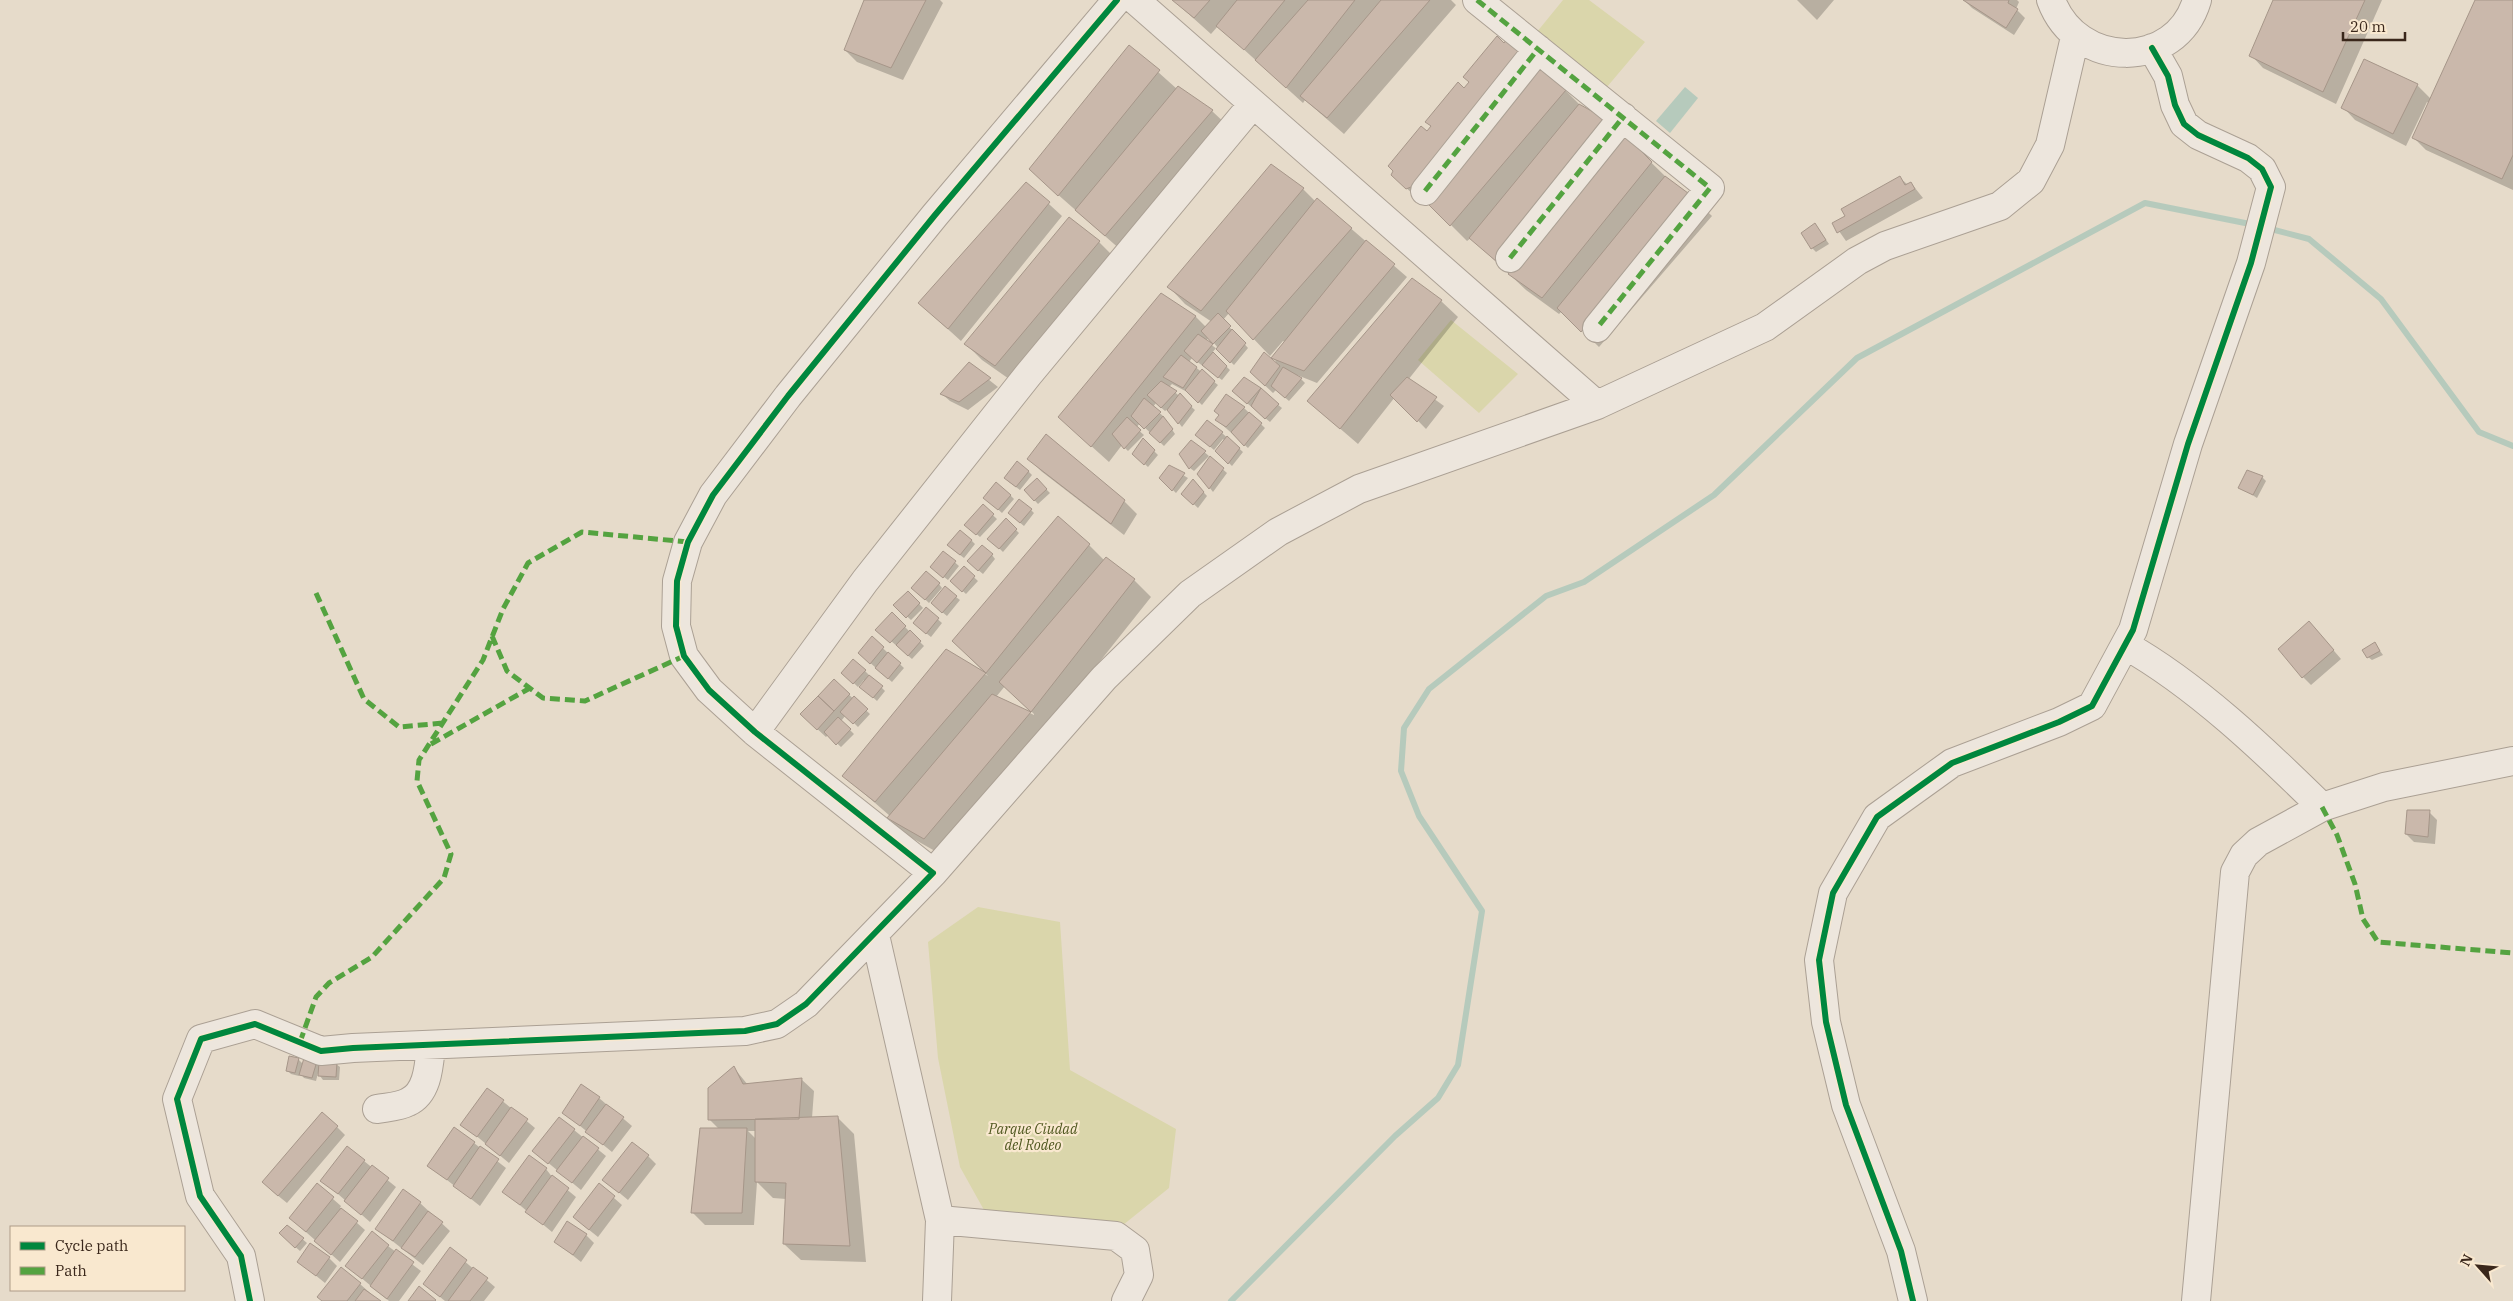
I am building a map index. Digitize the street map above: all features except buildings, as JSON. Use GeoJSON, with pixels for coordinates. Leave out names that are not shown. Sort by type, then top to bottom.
{"type":"FeatureCollection","features":[{"type":"Feature","properties":{"kind":"street"},"geometry":{"type":"LineString","coordinates":[[933,873],[755,732],[709,690],[684,656],[676,626],[678,581],[688,542],[713,495],[788,396],[934,215],[1117,0]]}},
{"type":"Feature","properties":{"kind":"street"},"geometry":{"type":"LineString","coordinates":[[1135,0],[1597,405]]}},
{"type":"Feature","properties":{"kind":"street"},"geometry":{"type":"LineString","coordinates":[[1477,0],[1710,188],[1598,328]]}},
{"type":"Feature","properties":{"kind":"street"},"geometry":{"type":"LineString","coordinates":[[2051,0],[2056,16],[2075,37],[2098,50],[2125,54],[2152,48],[2176,33],[2194,11],[2197,0]]}},
{"type":"Feature","properties":{"kind":"street"},"geometry":{"type":"LineString","coordinates":[[250,1301],[241,1256],[200,1196],[177,1099],[201,1039],[255,1024],[321,1051],[352,1048],[745,1031],[777,1024],[806,1004],[875,935],[933,873],[1104,678],[1190,594],[1278,532],[1359,489],[1597,405],[1765,328],[1857,261],[1885,246],[2000,206],[2031,182],[2050,145],[2075,37]]}},
{"type":"Feature","properties":{"kind":"street"},"geometry":{"type":"LineString","coordinates":[[1913,1301],[1901,1251],[1846,1105],[1826,1022],[1819,960],[1833,892],[1877,817],[1952,763],[2059,722],[2092,706],[2133,630],[2188,444],[2250,263],[2271,187],[2262,169],[2248,158],[2198,136],[2184,124],[2175,105],[2168,76],[2152,48]]}},
{"type":"Feature","properties":{"kind":"street"},"geometry":{"type":"LineString","coordinates":[[1424,191],[1538,49]]}},
{"type":"Feature","properties":{"kind":"street"},"geometry":{"type":"LineString","coordinates":[[755,732],[871,573],[1028,375],[1253,104]]}},
{"type":"Feature","properties":{"kind":"street"},"geometry":{"type":"LineString","coordinates":[[1510,258],[1623,117]]}},
{"type":"Feature","properties":{"kind":"street"},"geometry":{"type":"LineString","coordinates":[[2125,645],[2154,661],[2178,680],[2280,765],[2322,807]]}},
{"type":"Feature","properties":{"kind":"street"},"geometry":{"type":"LineString","coordinates":[[2196,1301],[2235,872],[2244,855],[2258,842],[2322,807],[2384,788],[2513,761]]}},
{"type":"Feature","properties":{"kind":"street"},"geometry":{"type":"LineString","coordinates":[[875,935],[940,1220],[944,1300]]}},
{"type":"Feature","properties":{"kind":"street"},"geometry":{"type":"LineString","coordinates":[[377,1110],[408,1103],[418,1095],[425,1083],[431,1046]]}},
{"type":"Feature","properties":{"kind":"street"},"geometry":{"type":"LineString","coordinates":[[940,1220],[1116,1236],[1135,1250],[1138,1275],[1126,1301]]}},
{"type":"Feature","properties":{"kind":"green space"},"geometry":{"type":"Polygon","coordinates":[[[1563,0],[1589,0],[1645,42],[1601,94],[1532,38],[1563,0]]]}},
{"type":"Feature","properties":{"kind":"green space"},"geometry":{"type":"Polygon","coordinates":[[[1451,320],[1518,374],[1479,413],[1418,360],[1451,320]]]}},
{"type":"Feature","properties":{"kind":"green space","name":"Parque Ciudad del Rodeo"},"geometry":{"type":"Polygon","coordinates":[[[978,907],[1060,922],[1070,1070],[1176,1129],[1169,1188],[1123,1225],[984,1210],[960,1167],[938,1058],[928,942],[978,907]]]}},
{"type":"Feature","properties":{"kind":"shaded area"},"geometry":{"type":"Polygon","coordinates":[[[1685,87],[1698,98],[1670,133],[1656,121],[1685,87]]]}},
{"type":"Feature","properties":{"kind":"waterway"},"geometry":{"type":"LineString","coordinates":[[1231,1301],[1395,1136],[1438,1098],[1458,1065],[1482,911],[1419,816],[1401,771],[1404,728],[1429,689],[1546,596],[1584,582],[1714,495],[1857,358],[2145,203],[2255,225]]}},
{"type":"Feature","properties":{"kind":"waterway"},"geometry":{"type":"LineString","coordinates":[[2267,228],[2309,239],[2381,299],[2479,432],[2513,446]]}},
{"type":"Feature","properties":{"kind":"marked path"},"geometry":{"type":"LineString","coordinates":[[1477,0],[1710,188],[1597,328]]}},
{"type":"Feature","properties":{"kind":"marked path"},"geometry":{"type":"LineString","coordinates":[[1425,191],[1538,49]]}},
{"type":"Feature","properties":{"kind":"marked path"},"geometry":{"type":"LineString","coordinates":[[1510,258],[1623,117]]}},
{"type":"Feature","properties":{"kind":"marked path"},"geometry":{"type":"LineString","coordinates":[[300,1042],[316,997],[329,983],[372,957],[444,878],[451,854],[417,781],[419,760],[483,660],[503,609],[528,563],[582,532],[688,542]]}},
{"type":"Feature","properties":{"kind":"marked path"},"geometry":{"type":"LineString","coordinates":[[316,593],[364,699],[399,727],[443,723]]}},
{"type":"Feature","properties":{"kind":"marked path"},"geometry":{"type":"LineString","coordinates":[[492,636],[507,671],[543,698],[585,701],[684,656]]}},
{"type":"Feature","properties":{"kind":"marked path"},"geometry":{"type":"LineString","coordinates":[[431,744],[530,688]]}},
{"type":"Feature","properties":{"kind":"marked path"},"geometry":{"type":"LineString","coordinates":[[2322,807],[2337,835],[2355,884],[2363,919],[2378,942],[2513,953]]}},
{"type":"Feature","properties":{"kind":"cycle path"},"geometry":{"type":"LineString","coordinates":[[250,1301],[241,1256],[200,1196],[177,1099],[201,1039],[255,1024],[321,1051],[745,1031],[777,1024],[806,1004],[933,873],[755,732],[709,690],[684,656],[676,626],[677,581],[688,542],[713,495],[788,396],[935,215],[1117,0]]}},
{"type":"Feature","properties":{"kind":"cycle path"},"geometry":{"type":"LineString","coordinates":[[1913,1301],[1901,1251],[1846,1105],[1826,1022],[1819,960],[1833,893],[1877,817],[1952,763],[2059,722],[2092,706],[2133,630],[2188,444],[2251,263],[2271,187],[2262,169],[2248,158],[2198,135],[2184,124],[2175,105],[2168,76],[2152,48]]}}]}
